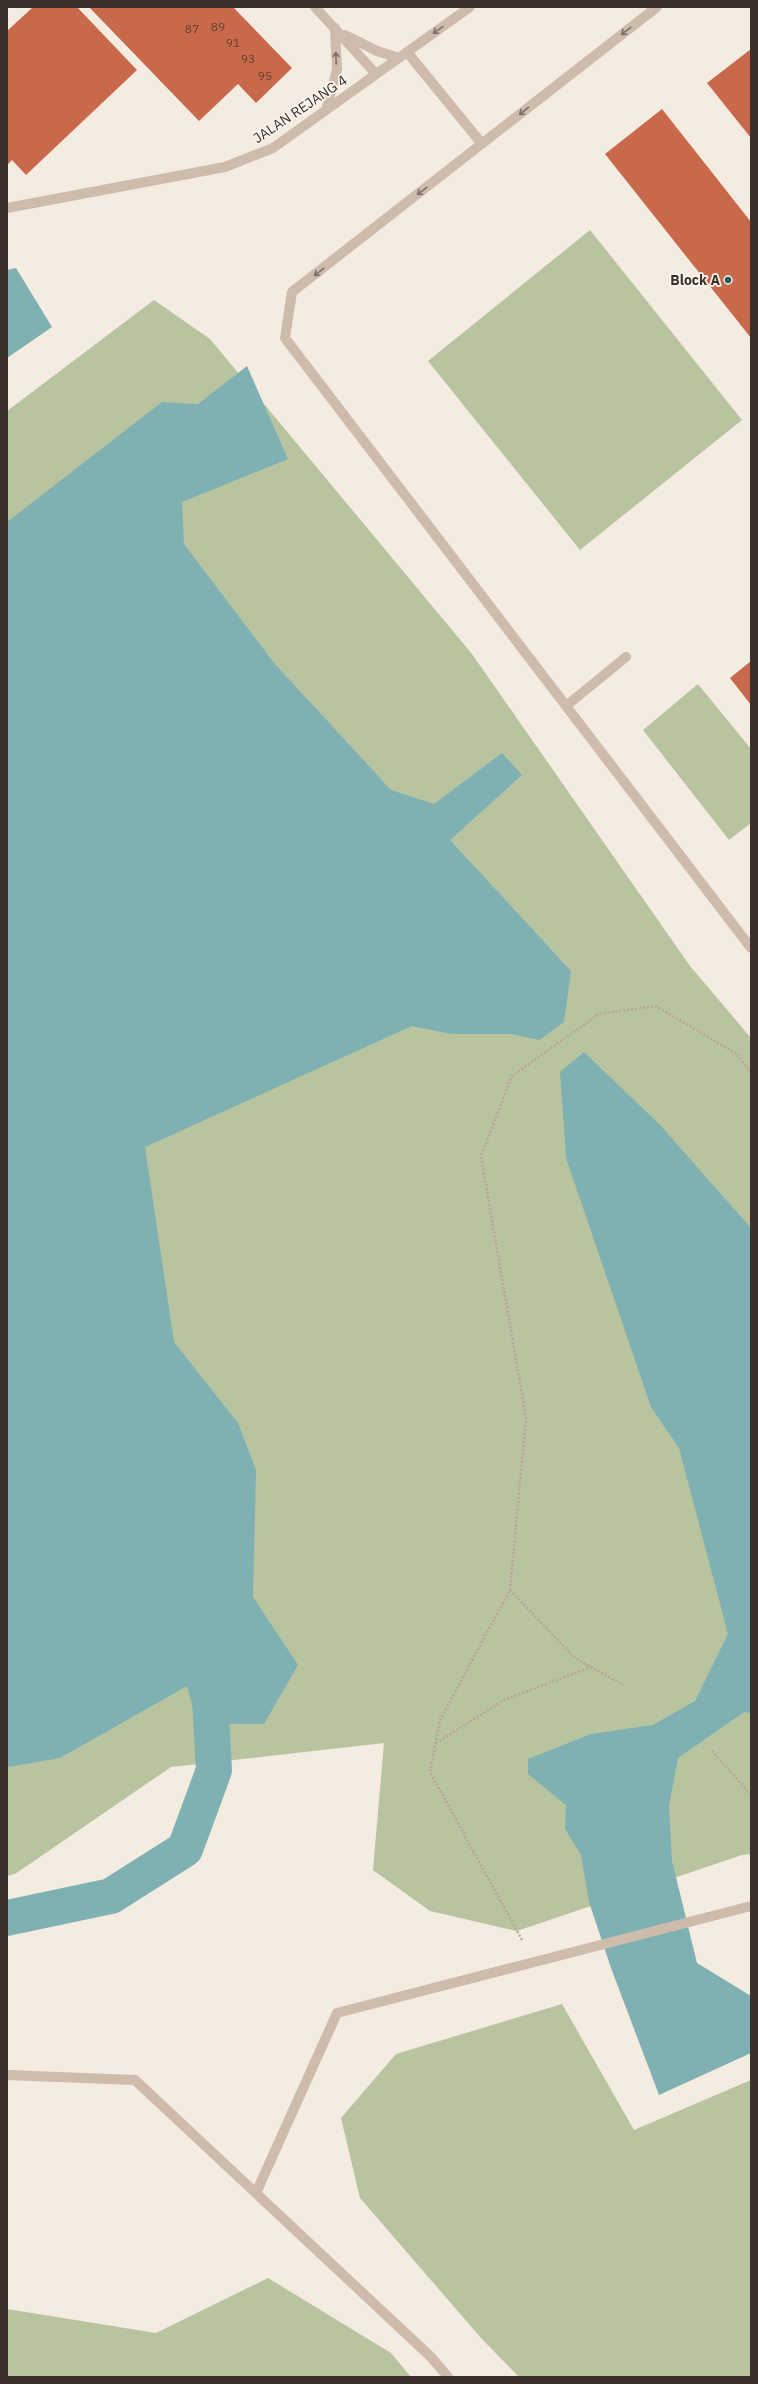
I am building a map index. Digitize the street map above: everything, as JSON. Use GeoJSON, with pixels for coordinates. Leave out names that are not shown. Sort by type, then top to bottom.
{"type":"FeatureCollection","features":[{"type":"Feature","properties":{"kind":"street"},"geometry":{"type":"LineString","coordinates":[[315,7],[376,74]]}},
{"type":"Feature","properties":{"kind":"street","name":"JALAN REJANG 4"},"geometry":{"type":"LineString","coordinates":[[7,208],[225,167],[273,148],[470,7]]}},
{"type":"Feature","properties":{"kind":"street"},"geometry":{"type":"LineString","coordinates":[[657,7],[292,292],[285,338],[751,948]]}},
{"type":"Feature","properties":{"kind":"street"},"geometry":{"type":"LineString","coordinates":[[335,28],[353,40],[377,51],[403,55],[482,144]]}},
{"type":"Feature","properties":{"kind":"street"},"geometry":{"type":"LineString","coordinates":[[326,110],[337,70],[335,28]]}},
{"type":"Feature","properties":{"kind":"street"},"geometry":{"type":"LineString","coordinates":[[566,706],[626,657]]}},
{"type":"Feature","properties":{"kind":"street"},"geometry":{"type":"LineString","coordinates":[[256,2193],[338,2013],[751,1906]]}},
{"type":"Feature","properties":{"kind":"street"},"geometry":{"type":"LineString","coordinates":[[7,2075],[135,2080],[431,2357],[448,2377]]}},
{"type":"Feature","properties":{"kind":"path"},"geometry":{"type":"LineString","coordinates":[[534,1962],[430,1772],[440,1720],[510,1590],[526,1418],[481,1156],[512,1076],[599,1014],[656,1006],[737,1054],[751,1072]]}},
{"type":"Feature","properties":{"kind":"path"},"geometry":{"type":"LineString","coordinates":[[510,1590],[576,1658],[623,1685]]}},
{"type":"Feature","properties":{"kind":"path"},"geometry":{"type":"LineString","coordinates":[[436,1743],[504,1700],[591,1667]]}},
{"type":"Feature","properties":{"kind":"path"},"geometry":{"type":"LineString","coordinates":[[712,1751],[751,1795]]}},
{"type":"Feature","properties":{"kind":"green space"},"geometry":{"type":"Polygon","coordinates":[[[590,230],[742,420],[580,550],[428,361],[590,230]]]}},
{"type":"Feature","properties":{"kind":"green space"},"geometry":{"type":"Polygon","coordinates":[[[154,300],[210,339],[472,654],[690,966],[751,1038],[751,1854],[742,1855],[517,1931],[430,1911],[373,1870],[384,1743],[171,1767],[15,1874],[7,1876],[7,411],[154,300]]]}},
{"type":"Feature","properties":{"kind":"green space"},"geometry":{"type":"Polygon","coordinates":[[[698,684],[751,749],[751,823],[729,840],[643,730],[698,684]]]}},
{"type":"Feature","properties":{"kind":"green space"},"geometry":{"type":"Polygon","coordinates":[[[562,2004],[634,2130],[751,2080],[751,2377],[519,2377],[481,2338],[360,2198],[341,2118],[396,2054],[562,2004]]]}},
{"type":"Feature","properties":{"kind":"green space"},"geometry":{"type":"Polygon","coordinates":[[[268,2278],[391,2353],[411,2377],[7,2377],[7,2309],[156,2333],[268,2278]]]}},
{"type":"Feature","properties":{"kind":"water"},"geometry":{"type":"Polygon","coordinates":[[[16,268],[52,327],[7,358],[7,270],[16,268]]]}},
{"type":"Feature","properties":{"kind":"water"},"geometry":{"type":"Polygon","coordinates":[[[247,366],[288,459],[182,502],[184,544],[274,663],[391,790],[434,804],[502,753],[522,775],[450,840],[571,971],[564,1022],[539,1040],[512,1034],[451,1034],[412,1026],[145,1147],[174,1342],[238,1423],[256,1470],[253,1597],[298,1665],[264,1724],[197,1723],[187,1686],[60,1758],[7,1767],[7,522],[162,402],[198,404],[247,366]]]}},
{"type":"Feature","properties":{"kind":"water"},"geometry":{"type":"Polygon","coordinates":[[[584,1052],[659,1124],[751,1228],[751,1713],[744,1712],[678,1758],[669,1806],[672,1861],[697,1963],[751,1996],[751,2053],[659,2095],[611,1968],[589,1902],[581,1855],[565,1829],[566,1805],[528,1774],[528,1759],[591,1734],[653,1725],[695,1701],[728,1634],[679,1448],[651,1407],[566,1158],[560,1072],[584,1052]]]}},
{"type":"Feature","properties":{"kind":"building"},"geometry":{"type":"Polygon","coordinates":[[[33,7],[77,7],[137,70],[26,175],[12,160],[7,165],[7,31],[33,7]]]}},
{"type":"Feature","properties":{"kind":"building"},"geometry":{"type":"Polygon","coordinates":[[[89,7],[233,7],[292,68],[256,103],[238,84],[199,121],[89,7]]]}},
{"type":"Feature","properties":{"kind":"building"},"geometry":{"type":"Polygon","coordinates":[[[751,49],[751,138],[707,83],[751,49]]]}},
{"type":"Feature","properties":{"kind":"building","name":"Block A"},"geometry":{"type":"Polygon","coordinates":[[[662,109],[751,222],[751,338],[605,154],[662,109]]]}},
{"type":"Feature","properties":{"kind":"building"},"geometry":{"type":"Polygon","coordinates":[[[751,661],[751,705],[730,678],[751,661]]]}},
{"type":"Feature","properties":{"kind":"waterway"},"geometry":{"type":"LineString","coordinates":[[7,1918],[111,1896],[185,1849],[214,1770],[209,1680],[206,1674]]}},
{"type":"Feature","properties":{"kind":"place","name":"Block A"},"geometry":{"type":"Point","coordinates":[728,280]}}]}
